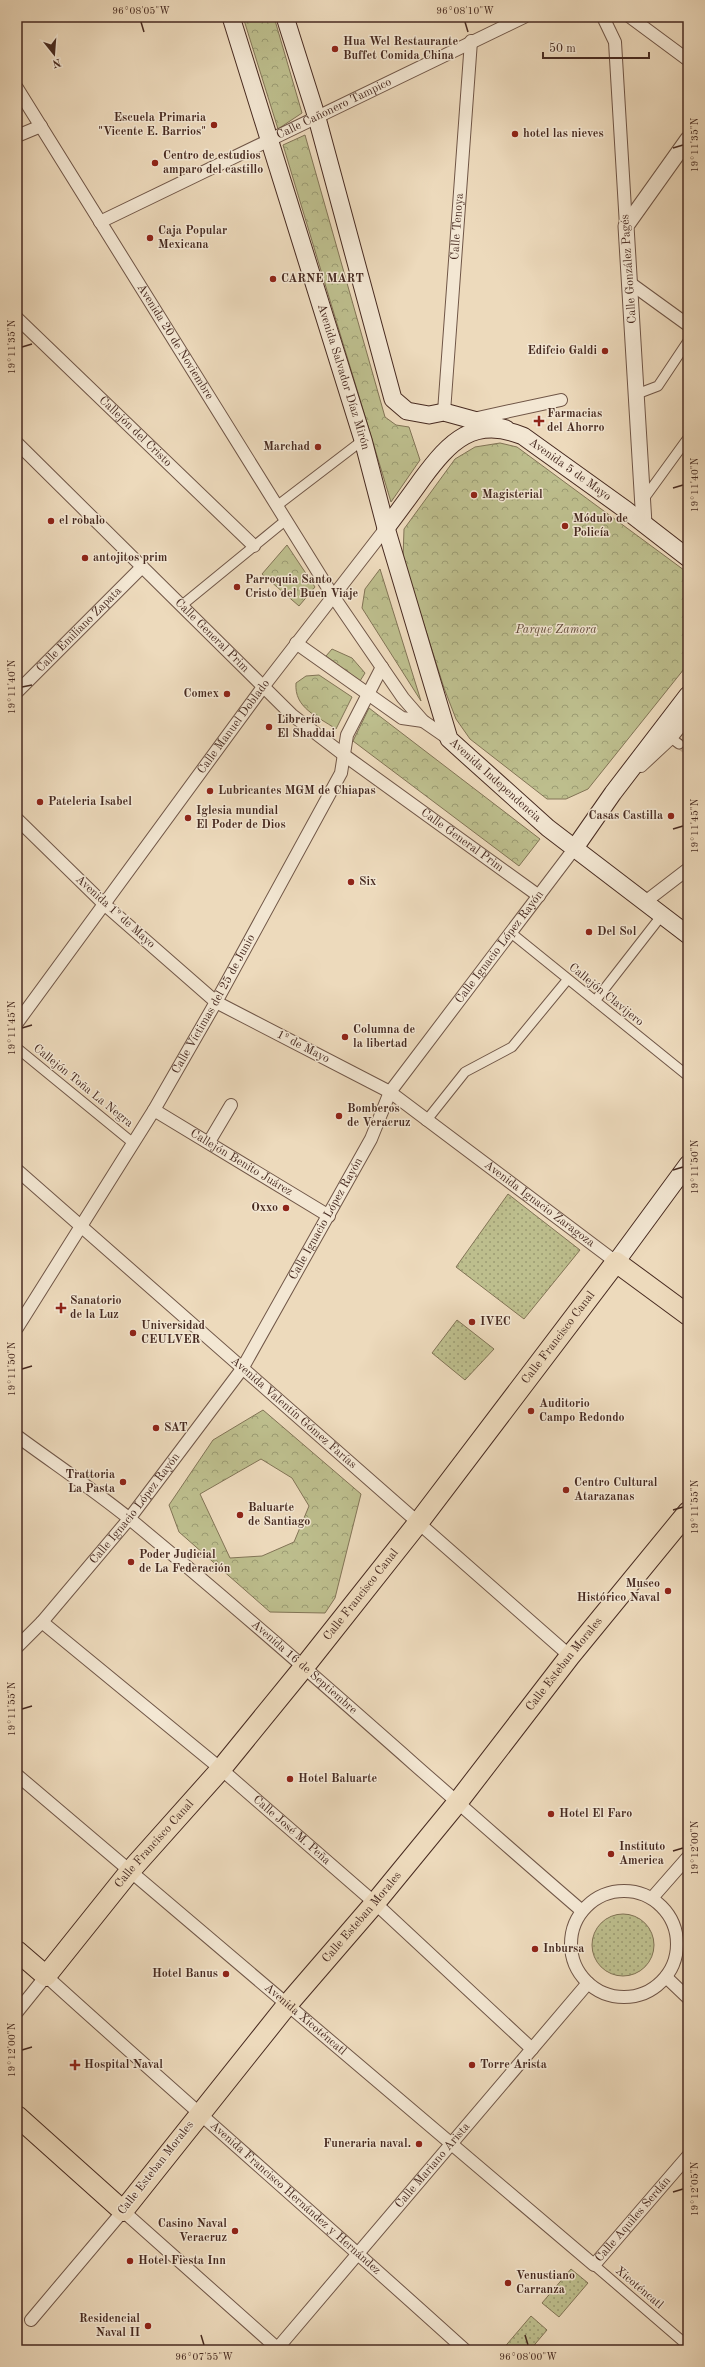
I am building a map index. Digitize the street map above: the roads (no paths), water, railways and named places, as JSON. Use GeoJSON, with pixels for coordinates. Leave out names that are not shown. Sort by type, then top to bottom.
{"type":"FeatureCollection","features":[{"type":"Feature","properties":{"kind":"main road","name":"Avenida Salvador Díaz Mirón"},"geometry":{"type":"LineString","coordinates":[[231,17],[363,440],[386,528],[449,739]]}},
{"type":"Feature","properties":{"kind":"main road"},"geometry":{"type":"LineString","coordinates":[[285,17],[317,118],[393,399],[407,411],[428,415],[444,412],[468,420]]}},
{"type":"Feature","properties":{"kind":"main road","name":"Avenida 5 de Mayo"},"geometry":{"type":"LineString","coordinates":[[468,420],[506,429],[523,436],[687,556]]}},
{"type":"Feature","properties":{"kind":"main road","name":"Calle Manuel Doblado"},"geometry":{"type":"LineString","coordinates":[[386,528],[441,454],[458,438],[468,420]]}},
{"type":"Feature","properties":{"kind":"main road","name":"Avenida 5 de Mayo"},"geometry":{"type":"LineString","coordinates":[[483,429],[506,429]]}},
{"type":"Feature","properties":{"kind":"main road","name":"Calle Manuel Doblado"},"geometry":{"type":"LineString","coordinates":[[458,438],[483,429]]}},
{"type":"Feature","properties":{"kind":"main road","name":"Calle Ignacio López Rayón"},"geometry":{"type":"LineString","coordinates":[[574,849],[688,695]]}},
{"type":"Feature","properties":{"kind":"main road","name":"Avenida Independencia"},"geometry":{"type":"LineString","coordinates":[[449,739],[514,800],[574,849],[688,934]]}},
{"type":"Feature","properties":{"kind":"main road","name":"Calle Francisco Canal"},"geometry":{"type":"LineString","coordinates":[[46,1976],[130,1871],[221,1769],[418,1523],[616,1262],[688,1164]]}},
{"type":"Feature","properties":{"kind":"main road","name":"Avenida Ignacio Zaragoza"},"geometry":{"type":"LineString","coordinates":[[616,1262],[688,1315]]}},
{"type":"Feature","properties":{"kind":"main road","name":"Calle Esteban Morales"},"geometry":{"type":"LineString","coordinates":[[123,2211],[287,2005],[375,1903],[457,1803],[570,1656],[688,1512]]}},
{"type":"Feature","properties":{"kind":"main road","name":"Avenida Francisco Hernández y Hernández"},"geometry":{"type":"LineString","coordinates":[[17,1951],[46,1976]]}},
{"type":"Feature","properties":{"kind":"main road"},"geometry":{"type":"LineString","coordinates":[[17,2116],[123,2211]]}},
{"type":"Feature","properties":{"kind":"street","name":"Calle Cañonero Tampico"},"geometry":{"type":"LineString","coordinates":[[100,222],[524,17]]}},
{"type":"Feature","properties":{"kind":"street","name":"Calle González Pagés"},"geometry":{"type":"LineString","coordinates":[[603,17],[615,42],[644,524]]}},
{"type":"Feature","properties":{"kind":"street"},"geometry":{"type":"LineString","coordinates":[[630,17],[688,60]]}},
{"type":"Feature","properties":{"kind":"street","name":"Calle Tenoya"},"geometry":{"type":"LineString","coordinates":[[444,412],[472,41]]}},
{"type":"Feature","properties":{"kind":"street","name":"Avenida 20 de Noviembre"},"geometry":{"type":"LineString","coordinates":[[17,88],[333,596]]}},
{"type":"Feature","properties":{"kind":"street"},"geometry":{"type":"LineString","coordinates":[[17,136],[42,126]]}},
{"type":"Feature","properties":{"kind":"street"},"geometry":{"type":"LineString","coordinates":[[626,226],[688,139]]}},
{"type":"Feature","properties":{"kind":"street"},"geometry":{"type":"LineString","coordinates":[[630,283],[688,325]]}},
{"type":"Feature","properties":{"kind":"street","name":"Callejón del Cristo"},"geometry":{"type":"LineString","coordinates":[[17,318],[254,546]]}},
{"type":"Feature","properties":{"kind":"street"},"geometry":{"type":"LineString","coordinates":[[637,394],[658,386],[688,341]]}},
{"type":"Feature","properties":{"kind":"street"},"geometry":{"type":"LineString","coordinates":[[468,420],[561,400]]}},
{"type":"Feature","properties":{"kind":"street"},"geometry":{"type":"LineString","coordinates":[[642,501],[688,438]]}},
{"type":"Feature","properties":{"kind":"street"},"geometry":{"type":"LineString","coordinates":[[278,506],[363,440]]}},
{"type":"Feature","properties":{"kind":"street","name":"Calle General Prim"},"geometry":{"type":"LineString","coordinates":[[17,443],[180,606],[292,715],[344,755],[539,896]]}},
{"type":"Feature","properties":{"kind":"street"},"geometry":{"type":"LineString","coordinates":[[180,606],[286,520]]}},
{"type":"Feature","properties":{"kind":"street","name":"Calle Manuel Doblado"},"geometry":{"type":"LineString","coordinates":[[17,1023],[263,687],[386,528]]}},
{"type":"Feature","properties":{"kind":"street","name":"Calle Emiliano Zapata"},"geometry":{"type":"LineString","coordinates":[[17,692],[142,567]]}},
{"type":"Feature","properties":{"kind":"street","name":"Avenida Independencia"},"geometry":{"type":"LineString","coordinates":[[333,596],[382,667],[423,721],[449,739]]}},
{"type":"Feature","properties":{"kind":"street"},"geometry":{"type":"LineString","coordinates":[[296,643],[367,695],[402,718],[423,721]]}},
{"type":"Feature","properties":{"kind":"street","name":"Calle Víctimas del 25 de Junio"},"geometry":{"type":"LineString","coordinates":[[17,1328],[154,1110],[216,1002],[341,773],[347,735],[382,667]]}},
{"type":"Feature","properties":{"kind":"street","name":"Calle Ignacio López Rayón"},"geometry":{"type":"LineString","coordinates":[[623,781],[675,741],[688,717]]}},
{"type":"Feature","properties":{"kind":"street","name":"Avenida 1º de Mayo"},"geometry":{"type":"LineString","coordinates":[[17,819],[104,904],[216,1002]]}},
{"type":"Feature","properties":{"kind":"street","name":"Calle Ignacio López Rayón"},"geometry":{"type":"LineString","coordinates":[[17,1647],[42,1622],[129,1519],[242,1369],[371,1139],[390,1092],[574,849]]}},
{"type":"Feature","properties":{"kind":"street"},"geometry":{"type":"LineString","coordinates":[[645,902],[688,869]]}},
{"type":"Feature","properties":{"kind":"street"},"geometry":{"type":"LineString","coordinates":[[595,1001],[662,915]]}},
{"type":"Feature","properties":{"kind":"street","name":"Callejón Clavijero"},"geometry":{"type":"LineString","coordinates":[[510,932],[688,1076]]}},
{"type":"Feature","properties":{"kind":"street"},"geometry":{"type":"LineString","coordinates":[[426,1120],[465,1072],[512,1047],[568,980]]}},
{"type":"Feature","properties":{"kind":"street","name":"1º de Mayo"},"geometry":{"type":"LineString","coordinates":[[216,1002],[390,1092]]}},
{"type":"Feature","properties":{"kind":"street","name":"Callejón Toña La Negra"},"geometry":{"type":"LineString","coordinates":[[17,1048],[133,1143]]}},
{"type":"Feature","properties":{"kind":"street","name":"Avenida Ignacio Zaragoza"},"geometry":{"type":"LineString","coordinates":[[390,1092],[616,1262]]}},
{"type":"Feature","properties":{"kind":"street"},"geometry":{"type":"LineString","coordinates":[[209,1142],[231,1105]]}},
{"type":"Feature","properties":{"kind":"street","name":"Callejón Benito Juárez"},"geometry":{"type":"LineString","coordinates":[[154,1110],[329,1216]]}},
{"type":"Feature","properties":{"kind":"street","name":"Avenida Valentín Gómez Farías"},"geometry":{"type":"LineString","coordinates":[[17,1170],[570,1656]]}},
{"type":"Feature","properties":{"kind":"street","name":"Avenida 16 de Septiembre"},"geometry":{"type":"LineString","coordinates":[[17,1436],[129,1519],[304,1667],[457,1803],[582,1911]]}},
{"type":"Feature","properties":{"kind":"street","name":"Calle José M. Peña"},"geometry":{"type":"LineString","coordinates":[[42,1622],[221,1769],[375,1903],[532,2048]]}},
{"type":"Feature","properties":{"kind":"street","name":"Avenida Xicoténcatl"},"geometry":{"type":"LineString","coordinates":[[17,1775],[594,2265]]}},
{"type":"Feature","properties":{"kind":"street"},"geometry":{"type":"LineString","coordinates":[[652,1898],[688,1857]]}},
{"type":"Feature","properties":{"kind":"street"},"geometry":{"type":"LineString","coordinates":[[615,1891],[640,1893],[652,1898],[662,1906],[670,1916],[677,1934],[677,1954],[666,1977],[646,1992],[634,1996],[610,1995],[588,1983],[575,1965],[571,1948],[572,1931],[582,1911],[602,1895],[615,1891]]}},
{"type":"Feature","properties":{"kind":"street","name":"Calle Francisco Canal"},"geometry":{"type":"LineString","coordinates":[[17,2012],[46,1976]]}},
{"type":"Feature","properties":{"kind":"street","name":"Avenida Francisco Hernández y Hernández"},"geometry":{"type":"LineString","coordinates":[[46,1976],[199,2115],[358,2253],[465,2350]]}},
{"type":"Feature","properties":{"kind":"street"},"geometry":{"type":"LineString","coordinates":[[666,1977],[688,1998]]}},
{"type":"Feature","properties":{"kind":"street","name":"Calle Mariano Arista"},"geometry":{"type":"LineString","coordinates":[[277,2349],[588,1983]]}},
{"type":"Feature","properties":{"kind":"street","name":"Calle Aquiles Serdán"},"geometry":{"type":"LineString","coordinates":[[594,2265],[688,2156]]}},
{"type":"Feature","properties":{"kind":"street"},"geometry":{"type":"LineString","coordinates":[[123,2211],[277,2349]]}},
{"type":"Feature","properties":{"kind":"street","name":"Calle Esteban Morales"},"geometry":{"type":"LineString","coordinates":[[31,2320],[123,2211]]}},
{"type":"Feature","properties":{"kind":"street","name":"Xicoténcatl"},"geometry":{"type":"LineString","coordinates":[[594,2265],[688,2346]]}},
{"type":"Feature","properties":{"kind":"tunnel"},"geometry":{"type":"LineString","coordinates":[[679,744],[688,751]]}},
{"type":"Feature","properties":{"kind":"place","name":"Hua Wel Restaurante Buffet Comida China"},"geometry":{"type":"Point","coordinates":[335,49]}},
{"type":"Feature","properties":{"kind":"place","name":"Escuela Primaria \"Vicente E. Barrios\""},"geometry":{"type":"Point","coordinates":[214,125]}},
{"type":"Feature","properties":{"kind":"place","name":"hotel las nieves"},"geometry":{"type":"Point","coordinates":[515,134]}},
{"type":"Feature","properties":{"kind":"place","name":"Centro de estudios amparo del castillo"},"geometry":{"type":"Point","coordinates":[155,163]}},
{"type":"Feature","properties":{"kind":"place","name":"Caja Popular Mexicana"},"geometry":{"type":"Point","coordinates":[150,238]}},
{"type":"Feature","properties":{"kind":"place","name":"CARNE MART"},"geometry":{"type":"Point","coordinates":[273,279]}},
{"type":"Feature","properties":{"kind":"place","name":"Edifcio Galdi"},"geometry":{"type":"Point","coordinates":[605,351]}},
{"type":"Feature","properties":{"kind":"place","name":"Farmacias del Ahorro"},"geometry":{"type":"Point","coordinates":[539,421]}},
{"type":"Feature","properties":{"kind":"place","name":"Marchad"},"geometry":{"type":"Point","coordinates":[318,447]}},
{"type":"Feature","properties":{"kind":"place","name":"Magisterial"},"geometry":{"type":"Point","coordinates":[474,495]}},
{"type":"Feature","properties":{"kind":"place","name":"el robalo"},"geometry":{"type":"Point","coordinates":[51,521]}},
{"type":"Feature","properties":{"kind":"place","name":"Módulo de Policía"},"geometry":{"type":"Point","coordinates":[565,526]}},
{"type":"Feature","properties":{"kind":"place","name":"antojitos prim"},"geometry":{"type":"Point","coordinates":[85,558]}},
{"type":"Feature","properties":{"kind":"place","name":"Parroquia Santo Cristo del Buen Viaje"},"geometry":{"type":"Point","coordinates":[237,587]}},
{"type":"Feature","properties":{"kind":"place","name":"Comex"},"geometry":{"type":"Point","coordinates":[227,694]}},
{"type":"Feature","properties":{"kind":"place","name":"Librería El Shaddai"},"geometry":{"type":"Point","coordinates":[269,727]}},
{"type":"Feature","properties":{"kind":"place","name":"Lubricantes MGM de Chiapas"},"geometry":{"type":"Point","coordinates":[210,791]}},
{"type":"Feature","properties":{"kind":"place","name":"Pateleria Isabel"},"geometry":{"type":"Point","coordinates":[40,802]}},
{"type":"Feature","properties":{"kind":"place","name":"Casas Castilla"},"geometry":{"type":"Point","coordinates":[671,816]}},
{"type":"Feature","properties":{"kind":"place","name":"Iglesia mundial El Poder de Dios"},"geometry":{"type":"Point","coordinates":[188,818]}},
{"type":"Feature","properties":{"kind":"place","name":"Six"},"geometry":{"type":"Point","coordinates":[351,882]}},
{"type":"Feature","properties":{"kind":"place","name":"Del Sol"},"geometry":{"type":"Point","coordinates":[589,932]}},
{"type":"Feature","properties":{"kind":"place","name":"Columna de la libertad"},"geometry":{"type":"Point","coordinates":[345,1037]}},
{"type":"Feature","properties":{"kind":"place","name":"Bomberos de Veracruz"},"geometry":{"type":"Point","coordinates":[339,1116]}},
{"type":"Feature","properties":{"kind":"place","name":"Oxxo"},"geometry":{"type":"Point","coordinates":[286,1208]}},
{"type":"Feature","properties":{"kind":"place","name":"Sanatorio de la Luz"},"geometry":{"type":"Point","coordinates":[61,1308]}},
{"type":"Feature","properties":{"kind":"place","name":"IVEC"},"geometry":{"type":"Point","coordinates":[472,1322]}},
{"type":"Feature","properties":{"kind":"place","name":"Universidad CEULVER"},"geometry":{"type":"Point","coordinates":[133,1333]}},
{"type":"Feature","properties":{"kind":"place","name":"Auditorio Campo Redondo"},"geometry":{"type":"Point","coordinates":[531,1411]}},
{"type":"Feature","properties":{"kind":"place","name":"SAT"},"geometry":{"type":"Point","coordinates":[156,1428]}},
{"type":"Feature","properties":{"kind":"place","name":"Trattoria La Pasta"},"geometry":{"type":"Point","coordinates":[123,1482]}},
{"type":"Feature","properties":{"kind":"place","name":"Centro Cultural Atarazanas"},"geometry":{"type":"Point","coordinates":[566,1490]}},
{"type":"Feature","properties":{"kind":"place","name":"Baluarte de Santiago"},"geometry":{"type":"Point","coordinates":[240,1515]}},
{"type":"Feature","properties":{"kind":"place","name":"Poder Judicial de La Federación"},"geometry":{"type":"Point","coordinates":[131,1562]}},
{"type":"Feature","properties":{"kind":"place","name":"Museo Histórico Naval"},"geometry":{"type":"Point","coordinates":[668,1591]}},
{"type":"Feature","properties":{"kind":"place","name":"Hotel Baluarte"},"geometry":{"type":"Point","coordinates":[290,1779]}},
{"type":"Feature","properties":{"kind":"place","name":"Hotel El Faro"},"geometry":{"type":"Point","coordinates":[551,1814]}},
{"type":"Feature","properties":{"kind":"place","name":"Instituto America"},"geometry":{"type":"Point","coordinates":[611,1854]}},
{"type":"Feature","properties":{"kind":"place","name":"Inbursa"},"geometry":{"type":"Point","coordinates":[535,1949]}},
{"type":"Feature","properties":{"kind":"place","name":"Hotel Banus"},"geometry":{"type":"Point","coordinates":[226,1974]}},
{"type":"Feature","properties":{"kind":"place","name":"Hospital Naval"},"geometry":{"type":"Point","coordinates":[75,2065]}},
{"type":"Feature","properties":{"kind":"place","name":"Torre Arista"},"geometry":{"type":"Point","coordinates":[472,2065]}},
{"type":"Feature","properties":{"kind":"place","name":"Funeraria naval."},"geometry":{"type":"Point","coordinates":[419,2144]}},
{"type":"Feature","properties":{"kind":"place","name":"Casino Naval Veracruz"},"geometry":{"type":"Point","coordinates":[235,2231]}},
{"type":"Feature","properties":{"kind":"place","name":"Hotel Fiesta Inn"},"geometry":{"type":"Point","coordinates":[130,2261]}},
{"type":"Feature","properties":{"kind":"place","name":"Venustiano Carranza"},"geometry":{"type":"Point","coordinates":[508,2283]}},
{"type":"Feature","properties":{"kind":"place","name":"Residencial Naval II"},"geometry":{"type":"Point","coordinates":[148,2326]}},
{"type":"Feature","properties":{"kind":"park label","name":"Parque Zamora"},"geometry":{"type":"Point","coordinates":[556,630]}}]}
